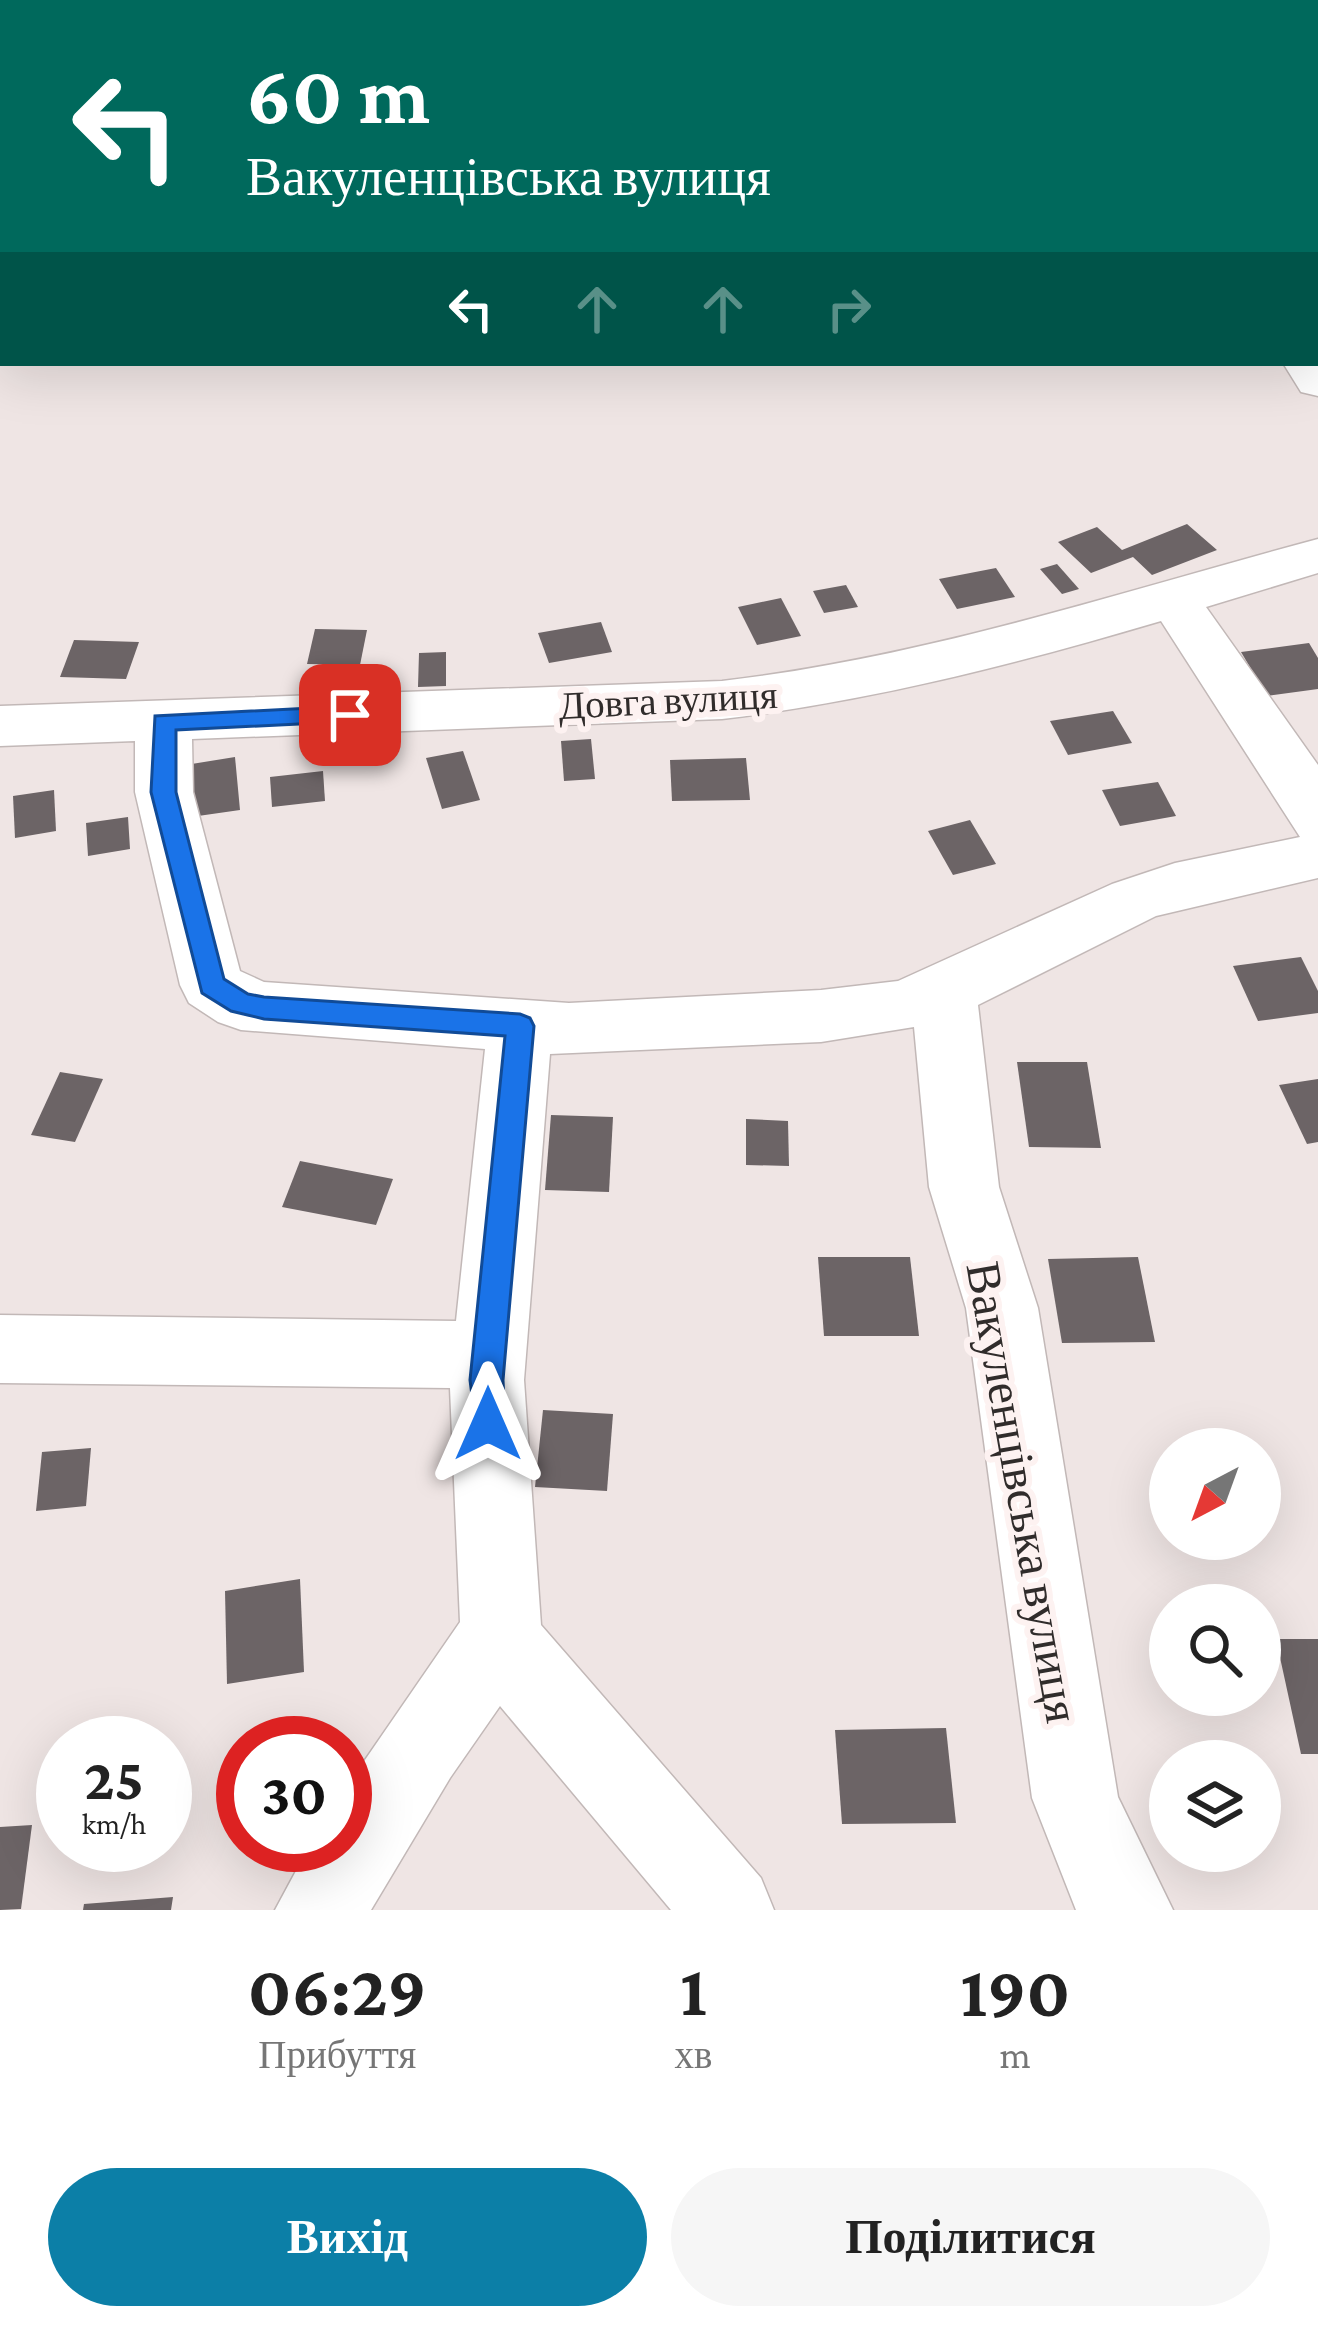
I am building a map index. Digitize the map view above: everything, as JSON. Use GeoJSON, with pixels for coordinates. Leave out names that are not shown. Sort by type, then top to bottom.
{"type":"FeatureCollection","features":[{"type":"Feature","properties":{"kind":"street","name":"Довга вулиця"},"geometry":{"type":"LineString","coordinates":[[0,726],[781,695],[935,669],[1318,556]]}},
{"type":"Feature","properties":{"kind":"street"},"geometry":{"type":"LineString","coordinates":[[1172,597],[1298,781],[1318,821]]}},
{"type":"Feature","properties":{"kind":"street"},"geometry":{"type":"LineString","coordinates":[[163,722],[164,792],[212,985],[241,1004],[264,1008],[569,1029],[821,1016],[898,1007],[945,992],[1134,900],[1174,886],[1318,856]]}},
{"type":"Feature","properties":{"kind":"street","name":"Вакуленцівська вулиця"},"geometry":{"type":"LineString","coordinates":[[945,992],[950,1084],[964,1187],[1001,1308],[1075,1798],[1113,1891],[1128,1910]]}},
{"type":"Feature","properties":{"kind":"street"},"geometry":{"type":"LineString","coordinates":[[520,1026],[489,1355],[494,1556],[501,1634],[518,1663],[729,1910]]}},
{"type":"Feature","properties":{"kind":"street"},"geometry":{"type":"LineString","coordinates":[[0,1349],[489,1355]]}},
{"type":"Feature","properties":{"kind":"street"},"geometry":{"type":"LineString","coordinates":[[320,1910],[420,1748],[501,1634]]}},
{"type":"Feature","properties":{"kind":"building"},"geometry":{"type":"Polygon","coordinates":[[[1187,524],[1217,550],[1152,575],[1133,557],[1091,573],[1058,542],[1097,527],[1122,550],[1187,524]]]}},
{"type":"Feature","properties":{"kind":"building"},"geometry":{"type":"Polygon","coordinates":[[[1057,564],[1079,589],[1062,594],[1040,569],[1057,564]]]}},
{"type":"Feature","properties":{"kind":"building"},"geometry":{"type":"Polygon","coordinates":[[[996,568],[1015,597],[957,609],[939,579],[996,568]]]}},
{"type":"Feature","properties":{"kind":"building"},"geometry":{"type":"Polygon","coordinates":[[[846,585],[858,607],[824,613],[813,591],[846,585]]]}},
{"type":"Feature","properties":{"kind":"building"},"geometry":{"type":"Polygon","coordinates":[[[781,598],[801,636],[757,645],[738,607],[781,598]]]}},
{"type":"Feature","properties":{"kind":"building"},"geometry":{"type":"Polygon","coordinates":[[[601,622],[612,652],[549,663],[538,633],[601,622]]]}},
{"type":"Feature","properties":{"kind":"building"},"geometry":{"type":"Polygon","coordinates":[[[315,629],[367,630],[360,665],[307,664],[315,629]]]}},
{"type":"Feature","properties":{"kind":"building"},"geometry":{"type":"Polygon","coordinates":[[[74,640],[139,642],[126,679],[60,677],[74,640]]]}},
{"type":"Feature","properties":{"kind":"building"},"geometry":{"type":"Polygon","coordinates":[[[1309,643],[1318,658],[1318,689],[1267,696],[1241,652],[1309,643]]]}},
{"type":"Feature","properties":{"kind":"building"},"geometry":{"type":"Polygon","coordinates":[[[446,652],[446,686],[418,687],[419,653],[446,652]]]}},
{"type":"Feature","properties":{"kind":"building"},"geometry":{"type":"Polygon","coordinates":[[[1113,711],[1132,743],[1068,755],[1050,721],[1113,711]]]}},
{"type":"Feature","properties":{"kind":"building"},"geometry":{"type":"Polygon","coordinates":[[[591,739],[595,779],[564,781],[561,741],[591,739]]]}},
{"type":"Feature","properties":{"kind":"building"},"geometry":{"type":"Polygon","coordinates":[[[463,751],[480,800],[442,809],[426,758],[463,751]]]}},
{"type":"Feature","properties":{"kind":"building"},"geometry":{"type":"Polygon","coordinates":[[[235,757],[240,810],[177,819],[173,767],[235,757]]]}},
{"type":"Feature","properties":{"kind":"building"},"geometry":{"type":"Polygon","coordinates":[[[746,758],[750,800],[672,801],[670,760],[746,758]]]}},
{"type":"Feature","properties":{"kind":"building"},"geometry":{"type":"Polygon","coordinates":[[[323,771],[325,801],[272,807],[270,777],[323,771]]]}},
{"type":"Feature","properties":{"kind":"building"},"geometry":{"type":"Polygon","coordinates":[[[1158,782],[1176,816],[1120,826],[1102,790],[1158,782]]]}},
{"type":"Feature","properties":{"kind":"building"},"geometry":{"type":"Polygon","coordinates":[[[54,790],[56,831],[15,838],[13,796],[54,790]]]}},
{"type":"Feature","properties":{"kind":"building"},"geometry":{"type":"Polygon","coordinates":[[[128,817],[130,849],[88,856],[86,823],[128,817]]]}},
{"type":"Feature","properties":{"kind":"building"},"geometry":{"type":"Polygon","coordinates":[[[970,820],[996,864],[953,875],[928,831],[970,820]]]}},
{"type":"Feature","properties":{"kind":"building"},"geometry":{"type":"Polygon","coordinates":[[[1301,957],[1318,991],[1318,1013],[1258,1021],[1233,966],[1301,957]]]}},
{"type":"Feature","properties":{"kind":"building"},"geometry":{"type":"Polygon","coordinates":[[[1017,1062],[1087,1062],[1101,1148],[1029,1147],[1017,1062]]]}},
{"type":"Feature","properties":{"kind":"building"},"geometry":{"type":"Polygon","coordinates":[[[60,1072],[103,1079],[75,1142],[31,1135],[60,1072]]]}},
{"type":"Feature","properties":{"kind":"building"},"geometry":{"type":"Polygon","coordinates":[[[1318,1079],[1318,1142],[1307,1144],[1279,1085],[1318,1079]]]}},
{"type":"Feature","properties":{"kind":"building"},"geometry":{"type":"Polygon","coordinates":[[[551,1115],[613,1117],[609,1192],[545,1190],[551,1115]]]}},
{"type":"Feature","properties":{"kind":"building"},"geometry":{"type":"Polygon","coordinates":[[[746,1119],[788,1121],[789,1166],[746,1165],[746,1119]]]}},
{"type":"Feature","properties":{"kind":"building"},"geometry":{"type":"Polygon","coordinates":[[[300,1161],[393,1179],[376,1225],[282,1207],[300,1161]]]}},
{"type":"Feature","properties":{"kind":"building"},"geometry":{"type":"Polygon","coordinates":[[[818,1257],[910,1257],[919,1336],[824,1336],[818,1257]]]}},
{"type":"Feature","properties":{"kind":"building"},"geometry":{"type":"Polygon","coordinates":[[[1138,1257],[1155,1342],[1062,1343],[1048,1259],[1138,1257]]]}},
{"type":"Feature","properties":{"kind":"building"},"geometry":{"type":"Polygon","coordinates":[[[543,1410],[613,1414],[607,1491],[535,1487],[543,1410]]]}},
{"type":"Feature","properties":{"kind":"building"},"geometry":{"type":"Polygon","coordinates":[[[91,1448],[86,1506],[36,1511],[42,1452],[91,1448]]]}},
{"type":"Feature","properties":{"kind":"building"},"geometry":{"type":"Polygon","coordinates":[[[300,1579],[304,1672],[227,1684],[225,1591],[300,1579]]]}},
{"type":"Feature","properties":{"kind":"building"},"geometry":{"type":"Polygon","coordinates":[[[1281,1639],[1318,1639],[1318,1754],[1301,1754],[1281,1662],[1281,1639]]]}},
{"type":"Feature","properties":{"kind":"building"},"geometry":{"type":"Polygon","coordinates":[[[946,1728],[956,1823],[842,1824],[835,1730],[946,1728]]]}},
{"type":"Feature","properties":{"kind":"building"},"geometry":{"type":"Polygon","coordinates":[[[32,1825],[21,1909],[0,1910],[0,1827],[32,1825]]]}},
{"type":"Feature","properties":{"kind":"building"},"geometry":{"type":"Polygon","coordinates":[[[173,1897],[171,1910],[83,1910],[84,1904],[173,1897]]]}},
{"type":"Feature","properties":{"kind":"route"},"geometry":{"type":"LineString","coordinates":[[350,715],[163,722],[164,792],[212,985],[241,1004],[264,1008],[520,1026],[487,1380],[488,1424]]}}]}
